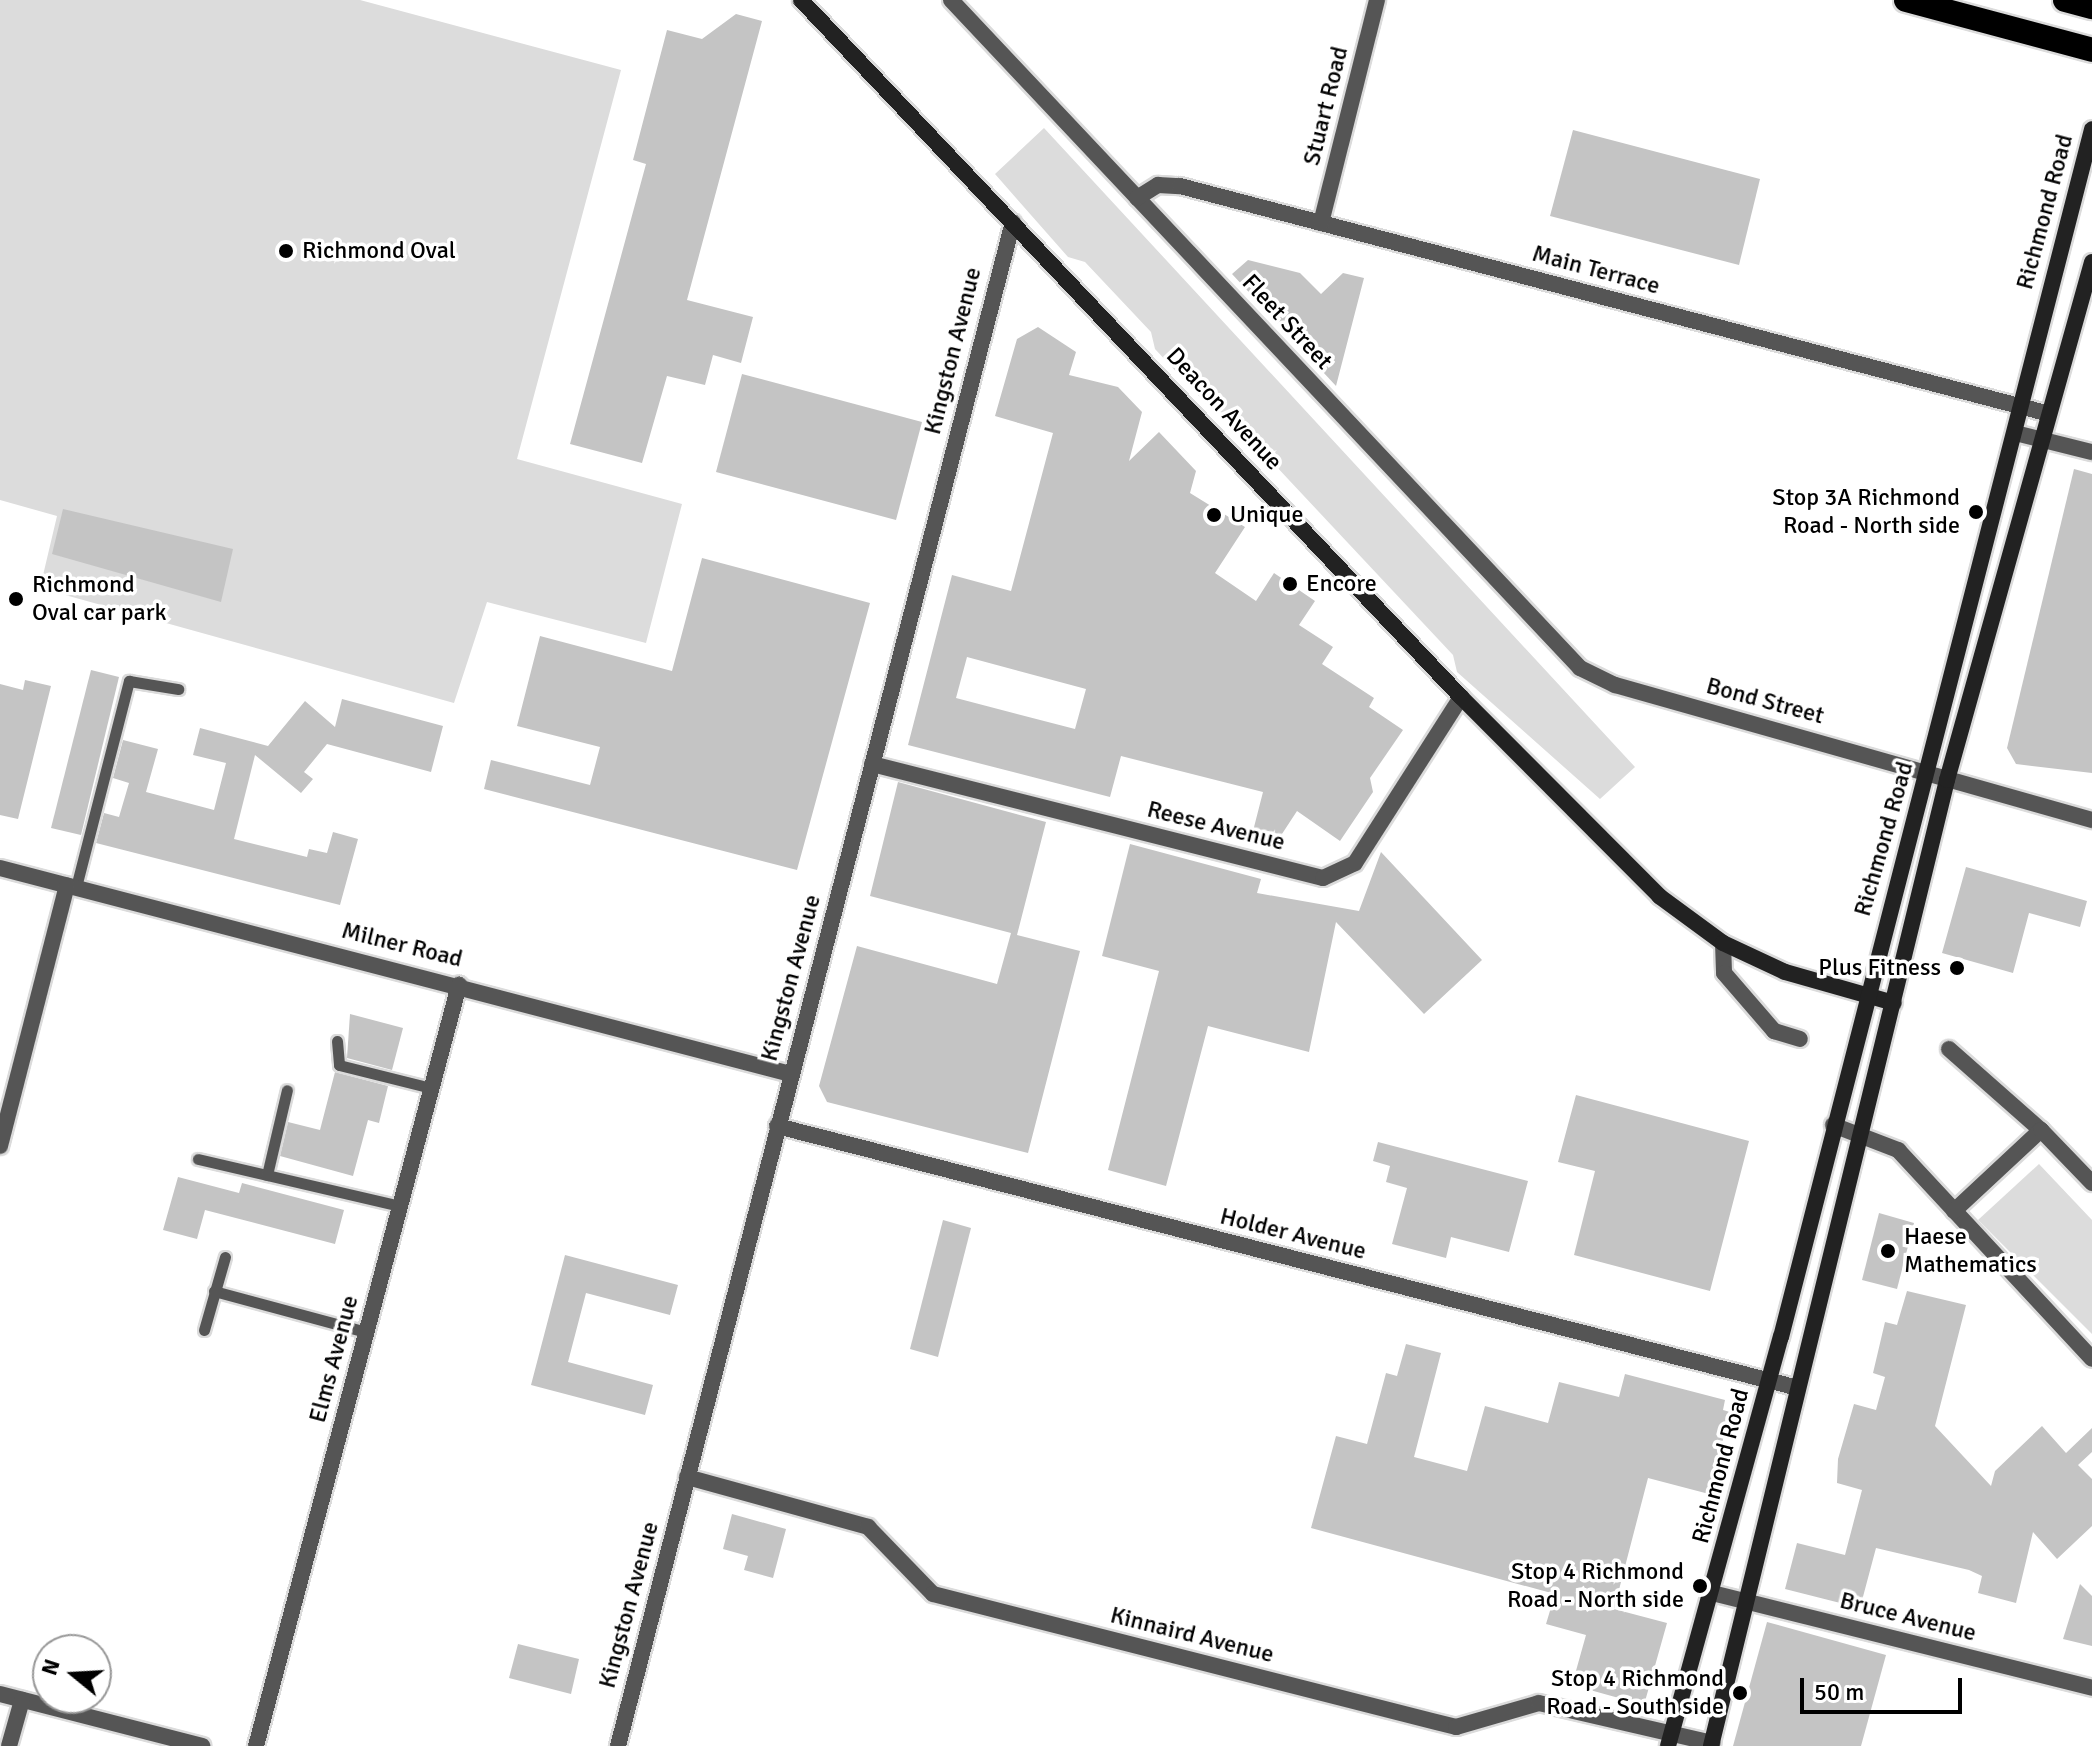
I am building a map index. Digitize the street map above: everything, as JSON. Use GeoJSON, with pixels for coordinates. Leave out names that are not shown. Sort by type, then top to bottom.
{"type":"FeatureCollection","features":[{"type":"Feature","properties":{"kind":"highway"},"geometry":{"type":"LineString","coordinates":[[1906,0],[2092,50]]}},
{"type":"Feature","properties":{"kind":"highway"},"geometry":{"type":"LineString","coordinates":[[2065,0],[2092,7]]}},
{"type":"Feature","properties":{"kind":"main road","name":"Deacon Avenue"},"geometry":{"type":"LineString","coordinates":[[801,0],[1461,697],[1659,896],[1723,943],[1785,972],[1894,1003]]}},
{"type":"Feature","properties":{"kind":"main road","name":"Richmond Road"},"geometry":{"type":"LineString","coordinates":[[1670,1739],[1769,1380],[1865,994],[1929,770],[2092,129]]}},
{"type":"Feature","properties":{"kind":"main road","name":"Richmond Road"},"geometry":{"type":"LineString","coordinates":[[1712,1745],[1947,780],[2038,439],[2092,262]]}},
{"type":"Feature","properties":{"kind":"street","name":"Fleet Street"},"geometry":{"type":"LineString","coordinates":[[951,0],[1590,675]]}},
{"type":"Feature","properties":{"kind":"street","name":"Stuart Road"},"geometry":{"type":"LineString","coordinates":[[1321,223],[1377,0]]}},
{"type":"Feature","properties":{"kind":"street","name":"Main Terrace"},"geometry":{"type":"LineString","coordinates":[[1137,198],[1148,188],[1176,185],[2046,413]]}},
{"type":"Feature","properties":{"kind":"street","name":"Kingston Avenue"},"geometry":{"type":"LineString","coordinates":[[618,1746],[1013,222]]}},
{"type":"Feature","properties":{"kind":"street"},"geometry":{"type":"LineString","coordinates":[[2015,433],[2092,452]]}},
{"type":"Feature","properties":{"kind":"street","name":"Bond Street"},"geometry":{"type":"LineString","coordinates":[[1590,675],[1929,770],[1947,780],[2092,820]]}},
{"type":"Feature","properties":{"kind":"street","name":"Reese Avenue"},"geometry":{"type":"LineString","coordinates":[[872,764],[1323,878],[1355,863],[1461,697]]}},
{"type":"Feature","properties":{"kind":"street","name":"Milner Road"},"geometry":{"type":"LineString","coordinates":[[0,868],[459,985],[790,1074]]}},
{"type":"Feature","properties":{"kind":"street"},"geometry":{"type":"LineString","coordinates":[[0,1146],[72,886]]}},
{"type":"Feature","properties":{"kind":"street"},"geometry":{"type":"LineString","coordinates":[[1723,943],[1724,973],[1774,1031],[1800,1039]]}},
{"type":"Feature","properties":{"kind":"street","name":"Elms Avenue"},"geometry":{"type":"LineString","coordinates":[[256,1746],[459,985]]}},
{"type":"Feature","properties":{"kind":"street"},"geometry":{"type":"LineString","coordinates":[[1949,1049],[2041,1130],[2092,1183]]}},
{"type":"Feature","properties":{"kind":"street"},"geometry":{"type":"LineString","coordinates":[[1833,1125],[1861,1133],[1898,1150],[2092,1359]]}},
{"type":"Feature","properties":{"kind":"street","name":"Holder Avenue"},"geometry":{"type":"LineString","coordinates":[[777,1126],[1798,1388]]}},
{"type":"Feature","properties":{"kind":"street"},"geometry":{"type":"LineString","coordinates":[[1954,1211],[2041,1130]]}},
{"type":"Feature","properties":{"kind":"street","name":"Kinnaird Avenue"},"geometry":{"type":"LineString","coordinates":[[687,1477],[868,1527],[933,1594],[947,1598],[1456,1727],[1539,1703],[1670,1739],[1712,1745]]}},
{"type":"Feature","properties":{"kind":"street","name":"Bruce Avenue"},"geometry":{"type":"LineString","coordinates":[[1712,1593],[2092,1688]]}},
{"type":"Feature","properties":{"kind":"street"},"geometry":{"type":"LineString","coordinates":[[0,1694],[202,1746]]}},
{"type":"Feature","properties":{"kind":"street"},"geometry":{"type":"LineString","coordinates":[[9,1746],[22,1700]]}},
{"type":"Feature","properties":{"kind":"lane"},"geometry":{"type":"LineString","coordinates":[[72,886],[129,681],[178,689]]}},
{"type":"Feature","properties":{"kind":"lane"},"geometry":{"type":"LineString","coordinates":[[337,1041],[339,1065],[431,1088]]}},
{"type":"Feature","properties":{"kind":"lane"},"geometry":{"type":"LineString","coordinates":[[267,1175],[287,1090]]}},
{"type":"Feature","properties":{"kind":"lane"},"geometry":{"type":"LineString","coordinates":[[198,1159],[400,1206]]}},
{"type":"Feature","properties":{"kind":"lane"},"geometry":{"type":"LineString","coordinates":[[204,1330],[225,1257]]}},
{"type":"Feature","properties":{"kind":"lane"},"geometry":{"type":"LineString","coordinates":[[214,1291],[366,1332]]}},
{"type":"Feature","properties":{"kind":"shaded area","name":"Richmond Oval"},"geometry":{"type":"Polygon","coordinates":[[[0,0],[360,0],[621,70],[517,459],[682,504],[646,643],[487,602],[454,703],[40,588],[57,516],[0,500],[0,0]]]}},
{"type":"Feature","properties":{"kind":"shaded area"},"geometry":{"type":"Polygon","coordinates":[[[1044,128],[1635,767],[1600,799],[1457,672],[1453,655],[1228,415],[1210,408],[1155,349],[1151,332],[1085,262],[1068,257],[995,174],[1044,128]]]}},
{"type":"Feature","properties":{"kind":"shaded area"},"geometry":{"type":"Polygon","coordinates":[[[2039,1164],[2092,1220],[2092,1334],[1978,1220],[2039,1164]]]}},
{"type":"Feature","properties":{"kind":"building"},"geometry":{"type":"Polygon","coordinates":[[[736,14],[762,21],[687,300],[753,317],[741,363],[713,355],[705,385],[667,376],[642,463],[570,444],[646,164],[633,160],[667,30],[702,39],[736,14]]]}},
{"type":"Feature","properties":{"kind":"building"},"geometry":{"type":"Polygon","coordinates":[[[1573,130],[1760,179],[1739,265],[1550,216],[1573,130]]]}},
{"type":"Feature","properties":{"kind":"building"},"geometry":{"type":"Polygon","coordinates":[[[1248,260],[1300,273],[1321,294],[1343,273],[1364,278],[1336,386],[1232,274],[1248,260]]]}},
{"type":"Feature","properties":{"kind":"building"},"geometry":{"type":"Polygon","coordinates":[[[1038,327],[1076,352],[1069,375],[1118,387],[1142,412],[1129,461],[1159,432],[1196,471],[1190,493],[1245,527],[1215,573],[1256,601],[1274,573],[1315,601],[1299,625],[1333,647],[1322,664],[1374,698],[1369,707],[1403,730],[1370,778],[1373,792],[1340,841],[1297,811],[1280,837],[1253,831],[1263,792],[1121,756],[1110,797],[908,745],[952,575],[1011,591],[1053,433],[995,416],[1017,339],[1038,327]],[[967,657],[956,698],[1075,729],[1086,689],[967,657]]]}},
{"type":"Feature","properties":{"kind":"building"},"geometry":{"type":"Polygon","coordinates":[[[742,374],[922,422],[896,520],[716,472],[742,374]]]}},
{"type":"Feature","properties":{"kind":"building"},"geometry":{"type":"Polygon","coordinates":[[[2074,469],[2092,474],[2092,773],[2016,764],[2007,748],[2074,469]]]}},
{"type":"Feature","properties":{"kind":"building"},"geometry":{"type":"Polygon","coordinates":[[[63,509],[233,549],[221,602],[52,554],[63,509]]]}},
{"type":"Feature","properties":{"kind":"building"},"geometry":{"type":"Polygon","coordinates":[[[702,558],[870,603],[797,870],[484,789],[491,760],[590,785],[600,747],[517,726],[540,636],[672,671],[702,558]]]}},
{"type":"Feature","properties":{"kind":"building"},"geometry":{"type":"Polygon","coordinates":[[[91,670],[119,677],[81,835],[51,828],[91,670]]]}},
{"type":"Feature","properties":{"kind":"building"},"geometry":{"type":"Polygon","coordinates":[[[25,680],[51,686],[18,819],[0,815],[0,684],[23,690],[25,680]]]}},
{"type":"Feature","properties":{"kind":"building"},"geometry":{"type":"Polygon","coordinates":[[[342,699],[443,726],[431,772],[327,744],[304,772],[313,779],[301,793],[255,755],[234,839],[307,857],[309,849],[327,853],[333,832],[358,839],[340,905],[96,843],[104,813],[119,817],[129,783],[113,778],[123,740],[158,749],[146,792],[214,810],[226,763],[193,755],[200,728],[268,746],[305,701],[335,727],[342,699]]]}},
{"type":"Feature","properties":{"kind":"building"},"geometry":{"type":"Polygon","coordinates":[[[898,782],[1046,822],[1017,935],[1080,951],[1028,1153],[827,1102],[819,1086],[857,946],[997,984],[1011,933],[870,896],[898,782]]]}},
{"type":"Feature","properties":{"kind":"building"},"geometry":{"type":"Polygon","coordinates":[[[1130,844],[1261,879],[1257,893],[1359,911],[1381,852],[1482,960],[1424,1014],[1336,922],[1309,1052],[1208,1026],[1166,1186],[1108,1170],[1159,971],[1102,956],[1130,844]]]}},
{"type":"Feature","properties":{"kind":"building"},"geometry":{"type":"Polygon","coordinates":[[[1966,867],[2087,901],[2080,927],[2029,913],[2013,973],[1942,953],[1966,867]]]}},
{"type":"Feature","properties":{"kind":"building"},"geometry":{"type":"Polygon","coordinates":[[[350,1014],[403,1028],[392,1070],[347,1058],[350,1014]]]}},
{"type":"Feature","properties":{"kind":"building"},"geometry":{"type":"Polygon","coordinates":[[[335,1072],[388,1086],[379,1123],[368,1120],[353,1176],[280,1156],[288,1122],[320,1130],[335,1072]]]}},
{"type":"Feature","properties":{"kind":"building"},"geometry":{"type":"Polygon","coordinates":[[[1576,1095],[1749,1141],[1710,1291],[1574,1255],[1595,1171],[1558,1162],[1576,1095]]]}},
{"type":"Feature","properties":{"kind":"building"},"geometry":{"type":"Polygon","coordinates":[[[1378,1142],[1528,1181],[1509,1252],[1451,1237],[1446,1258],[1392,1244],[1407,1188],[1386,1182],[1390,1166],[1373,1161],[1378,1142]]]}},
{"type":"Feature","properties":{"kind":"building"},"geometry":{"type":"Polygon","coordinates":[[[178,1177],[239,1193],[242,1183],[344,1210],[335,1244],[205,1210],[197,1239],[163,1230],[178,1177]]]}},
{"type":"Feature","properties":{"kind":"building","name":"Haese Mathematics"},"geometry":{"type":"Polygon","coordinates":[[[1879,1213],[1914,1223],[1897,1289],[1862,1280],[1879,1213]]]}},
{"type":"Feature","properties":{"kind":"building"},"geometry":{"type":"Polygon","coordinates":[[[943,1220],[971,1228],[938,1357],[910,1349],[943,1220]]]}},
{"type":"Feature","properties":{"kind":"building"},"geometry":{"type":"Polygon","coordinates":[[[565,1255],[678,1285],[670,1315],[586,1293],[568,1362],[653,1385],[645,1415],[531,1385],[565,1255]]]}},
{"type":"Feature","properties":{"kind":"building"},"geometry":{"type":"Polygon","coordinates":[[[1907,1291],[1966,1305],[1935,1426],[1991,1486],[1995,1471],[2042,1426],[2066,1453],[2092,1428],[2092,1452],[2078,1465],[2092,1479],[2092,1526],[2057,1559],[2033,1532],[2016,1603],[1978,1593],[1982,1576],[1969,1570],[1876,1548],[1860,1608],[1785,1589],[1797,1543],[1845,1555],[1862,1490],[1837,1483],[1838,1459],[1854,1404],[1876,1410],[1885,1377],[1873,1373],[1885,1322],[1897,1325],[1907,1291]]]}},
{"type":"Feature","properties":{"kind":"building"},"geometry":{"type":"Polygon","coordinates":[[[1406,1344],[1441,1353],[1414,1457],[1467,1471],[1485,1406],[1548,1423],[1559,1382],[1619,1397],[1625,1374],[1725,1400],[1723,1410],[1730,1412],[1709,1494],[1648,1478],[1614,1609],[1667,1623],[1644,1705],[1572,1685],[1586,1635],[1546,1624],[1555,1594],[1311,1528],[1336,1436],[1367,1444],[1386,1373],[1397,1376],[1406,1344]]]}},
{"type":"Feature","properties":{"kind":"building"},"geometry":{"type":"Polygon","coordinates":[[[732,1514],[786,1529],[773,1578],[744,1570],[748,1556],[723,1549],[732,1514]]]}},
{"type":"Feature","properties":{"kind":"building"},"geometry":{"type":"Polygon","coordinates":[[[2080,1584],[2092,1596],[2092,1646],[2063,1639],[2080,1584]]]}},
{"type":"Feature","properties":{"kind":"building"},"geometry":{"type":"Polygon","coordinates":[[[1767,1622],[1886,1655],[1861,1746],[1733,1746],[1767,1622]]]}},
{"type":"Feature","properties":{"kind":"building"},"geometry":{"type":"Polygon","coordinates":[[[518,1644],[579,1659],[571,1694],[509,1678],[518,1644]]]}},
{"type":"Feature","properties":{"kind":"place","name":"Richmond Oval"},"geometry":{"type":"Point","coordinates":[286,251]}},
{"type":"Feature","properties":{"kind":"place","name":"Stop 3A Richmond Road - North side"},"geometry":{"type":"Point","coordinates":[1976,512]}},
{"type":"Feature","properties":{"kind":"place","name":"Unique"},"geometry":{"type":"Point","coordinates":[1214,515]}},
{"type":"Feature","properties":{"kind":"place","name":"Encore"},"geometry":{"type":"Point","coordinates":[1290,584]}},
{"type":"Feature","properties":{"kind":"place","name":"Richmond Oval car park"},"geometry":{"type":"Point","coordinates":[16,599]}},
{"type":"Feature","properties":{"kind":"place","name":"Plus Fitness"},"geometry":{"type":"Point","coordinates":[1957,968]}},
{"type":"Feature","properties":{"kind":"place","name":"Haese Mathematics"},"geometry":{"type":"Point","coordinates":[1888,1251]}},
{"type":"Feature","properties":{"kind":"place","name":"Stop 4 Richmond Road - North side"},"geometry":{"type":"Point","coordinates":[1700,1586]}},
{"type":"Feature","properties":{"kind":"place","name":"Stop 4 Richmond Road - South side"},"geometry":{"type":"Point","coordinates":[1740,1693]}}]}
